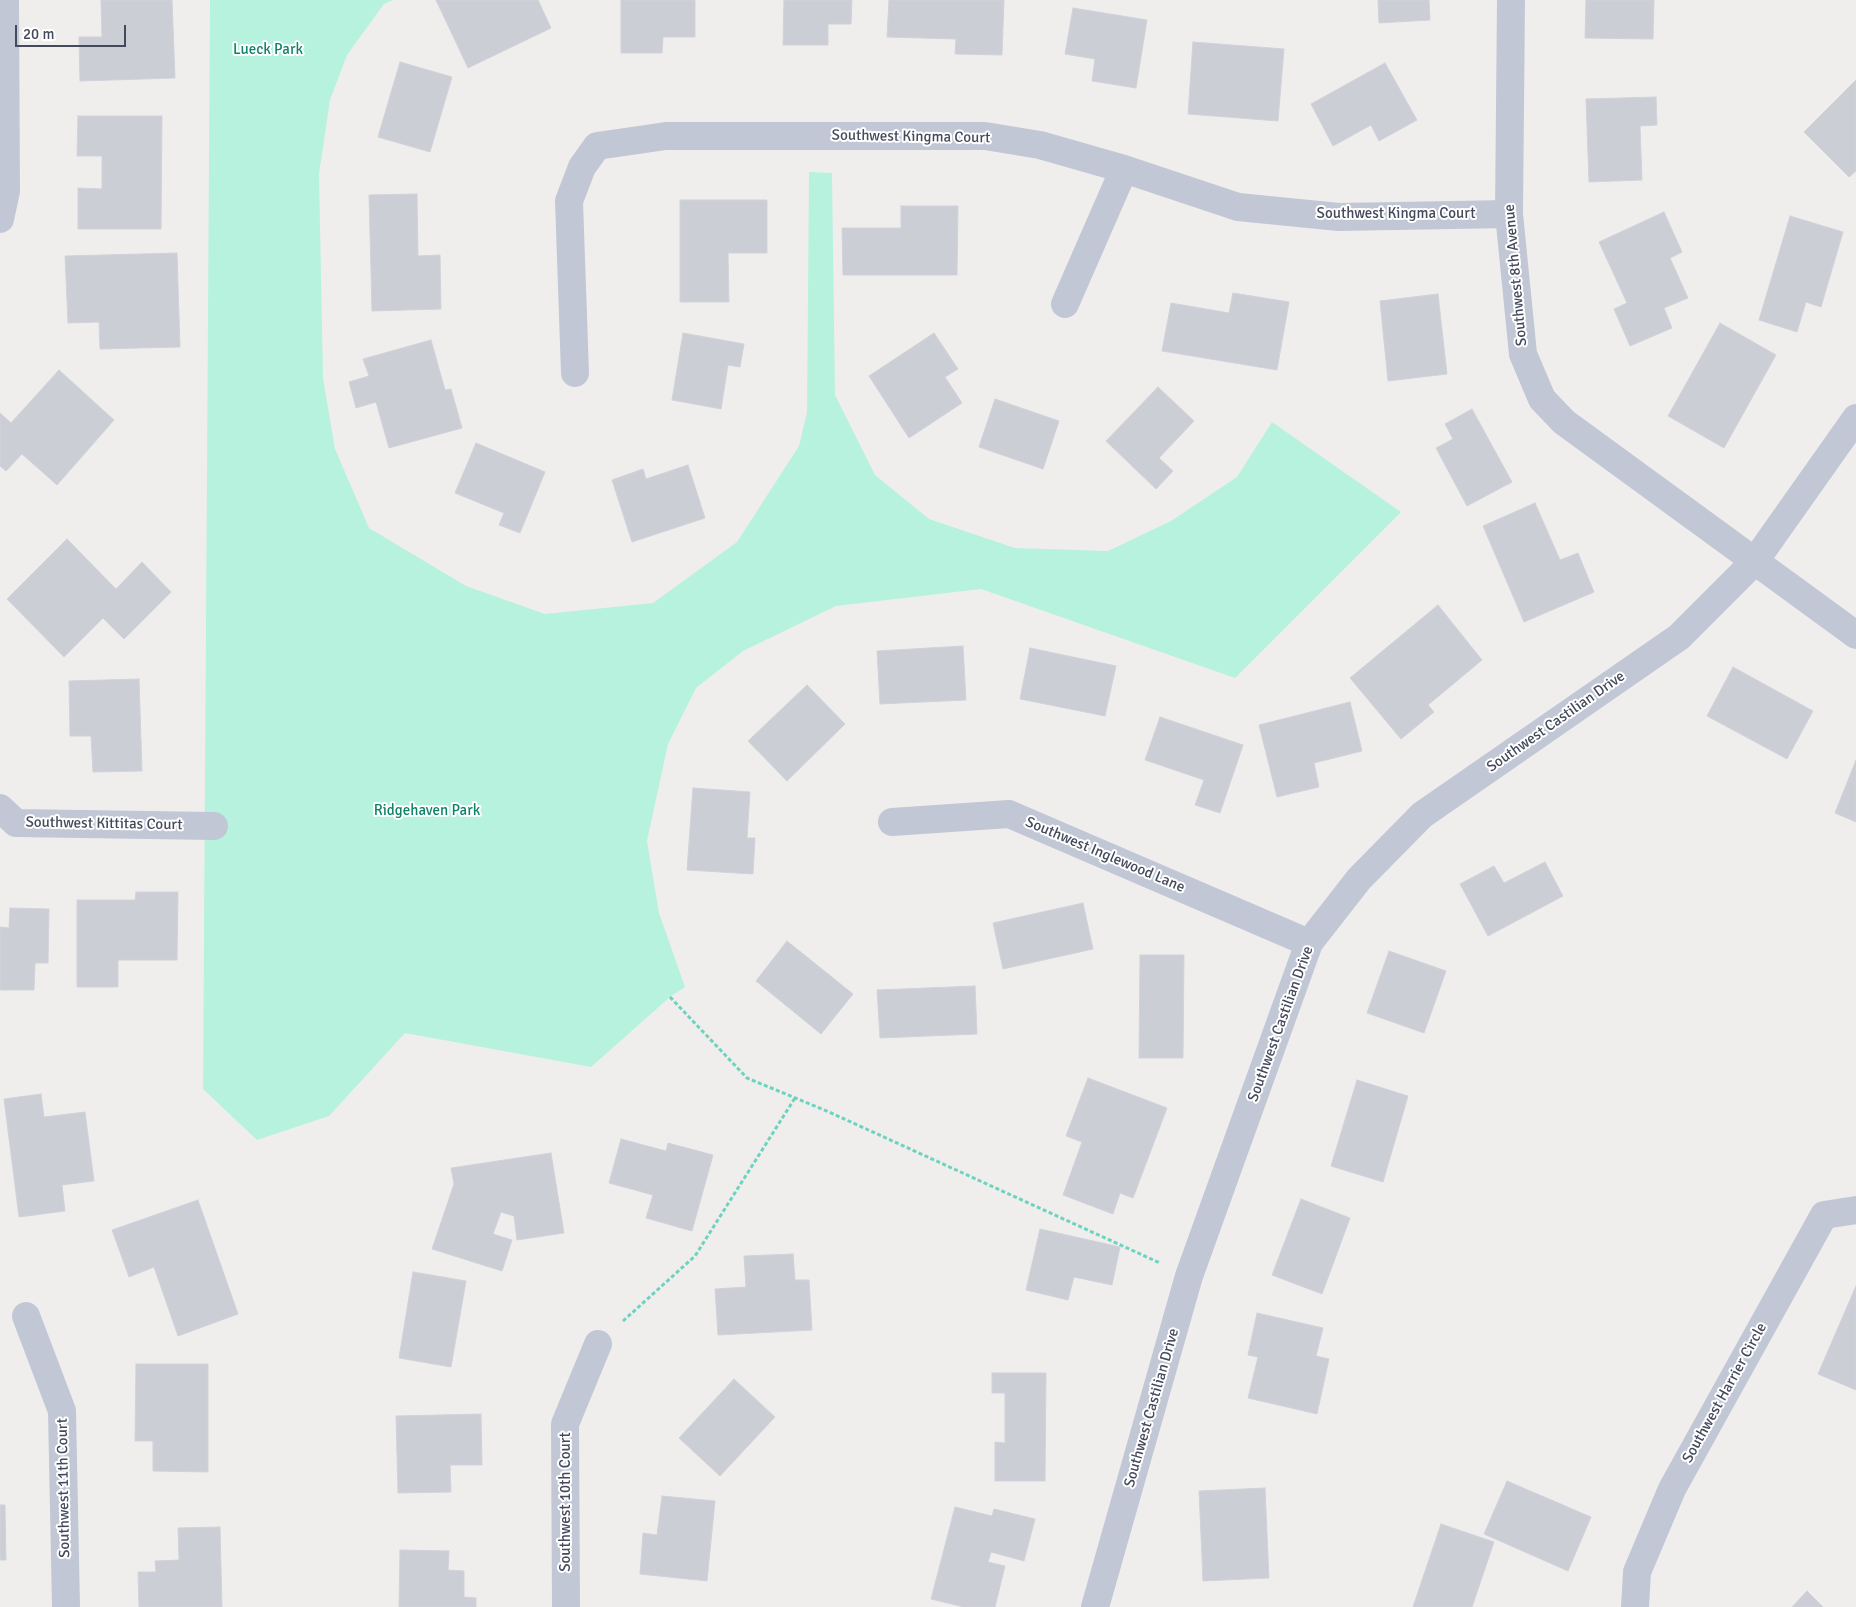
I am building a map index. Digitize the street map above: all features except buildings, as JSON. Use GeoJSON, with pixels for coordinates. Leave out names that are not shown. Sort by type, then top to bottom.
{"type":"FeatureCollection","features":[{"type":"Feature","properties":{"kind":"street"},"geometry":{"type":"LineString","coordinates":[[0,218],[6,191],[5,0]]}},
{"type":"Feature","properties":{"kind":"street","name":"Southwest 8th Avenue"},"geometry":{"type":"LineString","coordinates":[[1512,0],[1509,214],[1524,354],[1542,399],[1564,422],[1856,635]]}},
{"type":"Feature","properties":{"kind":"street","name":"Southwest Kingma Court"},"geometry":{"type":"LineString","coordinates":[[575,373],[569,202],[582,167],[597,146],[666,136],[985,136],[1040,144],[1124,169],[1238,207],[1338,216],[1509,214]]}},
{"type":"Feature","properties":{"kind":"street"},"geometry":{"type":"LineString","coordinates":[[1065,304],[1124,169]]}},
{"type":"Feature","properties":{"kind":"street","name":"Southwest Castilian Drive"},"geometry":{"type":"LineString","coordinates":[[1095,1607],[1189,1276],[1309,943],[1359,879],[1422,815],[1679,637],[1755,561],[1856,418]]}},
{"type":"Feature","properties":{"kind":"street","name":"Southwest Kittitas Court"},"geometry":{"type":"LineString","coordinates":[[0,808],[16,823],[214,826]]}},
{"type":"Feature","properties":{"kind":"street","name":"Southwest Inglewood Lane"},"geometry":{"type":"LineString","coordinates":[[892,822],[1009,814],[1309,943]]}},
{"type":"Feature","properties":{"kind":"street","name":"Southwest Harrier Circle"},"geometry":{"type":"LineString","coordinates":[[1635,1607],[1637,1572],[1672,1489],[1824,1215],[1856,1210]]}},
{"type":"Feature","properties":{"kind":"street","name":"Southwest 11th Court"},"geometry":{"type":"LineString","coordinates":[[26,1316],[62,1411],[66,1607]]}},
{"type":"Feature","properties":{"kind":"street","name":"Southwest 10th Court"},"geometry":{"type":"LineString","coordinates":[[566,1607],[565,1424],[598,1344]]}},
{"type":"Feature","properties":{"kind":"path"},"geometry":{"type":"LineString","coordinates":[[670,997],[746,1078],[1189,1276]]}},
{"type":"Feature","properties":{"kind":"path"},"geometry":{"type":"LineString","coordinates":[[598,1344],[695,1256],[794,1098]]}},
{"type":"Feature","properties":{"kind":"green space","name":"Ridgehaven Park"},"geometry":{"type":"Polygon","coordinates":[[[210,0],[393,0],[384,4],[347,55],[330,100],[319,174],[323,378],[335,449],[369,528],[466,586],[545,614],[653,603],[737,542],[799,446],[807,412],[809,172],[832,173],[835,395],[875,475],[929,519],[1015,548],[1108,551],[1171,521],[1237,477],[1272,422],[1401,512],[1235,678],[981,589],[836,606],[743,651],[696,688],[668,744],[647,841],[659,913],[685,987],[670,997],[591,1067],[405,1033],[329,1116],[257,1140],[203,1089],[210,0]]]}},
{"type":"Feature","properties":{"kind":"park label","name":"Lueck Park"},"geometry":{"type":"Point","coordinates":[268,50]}}]}
